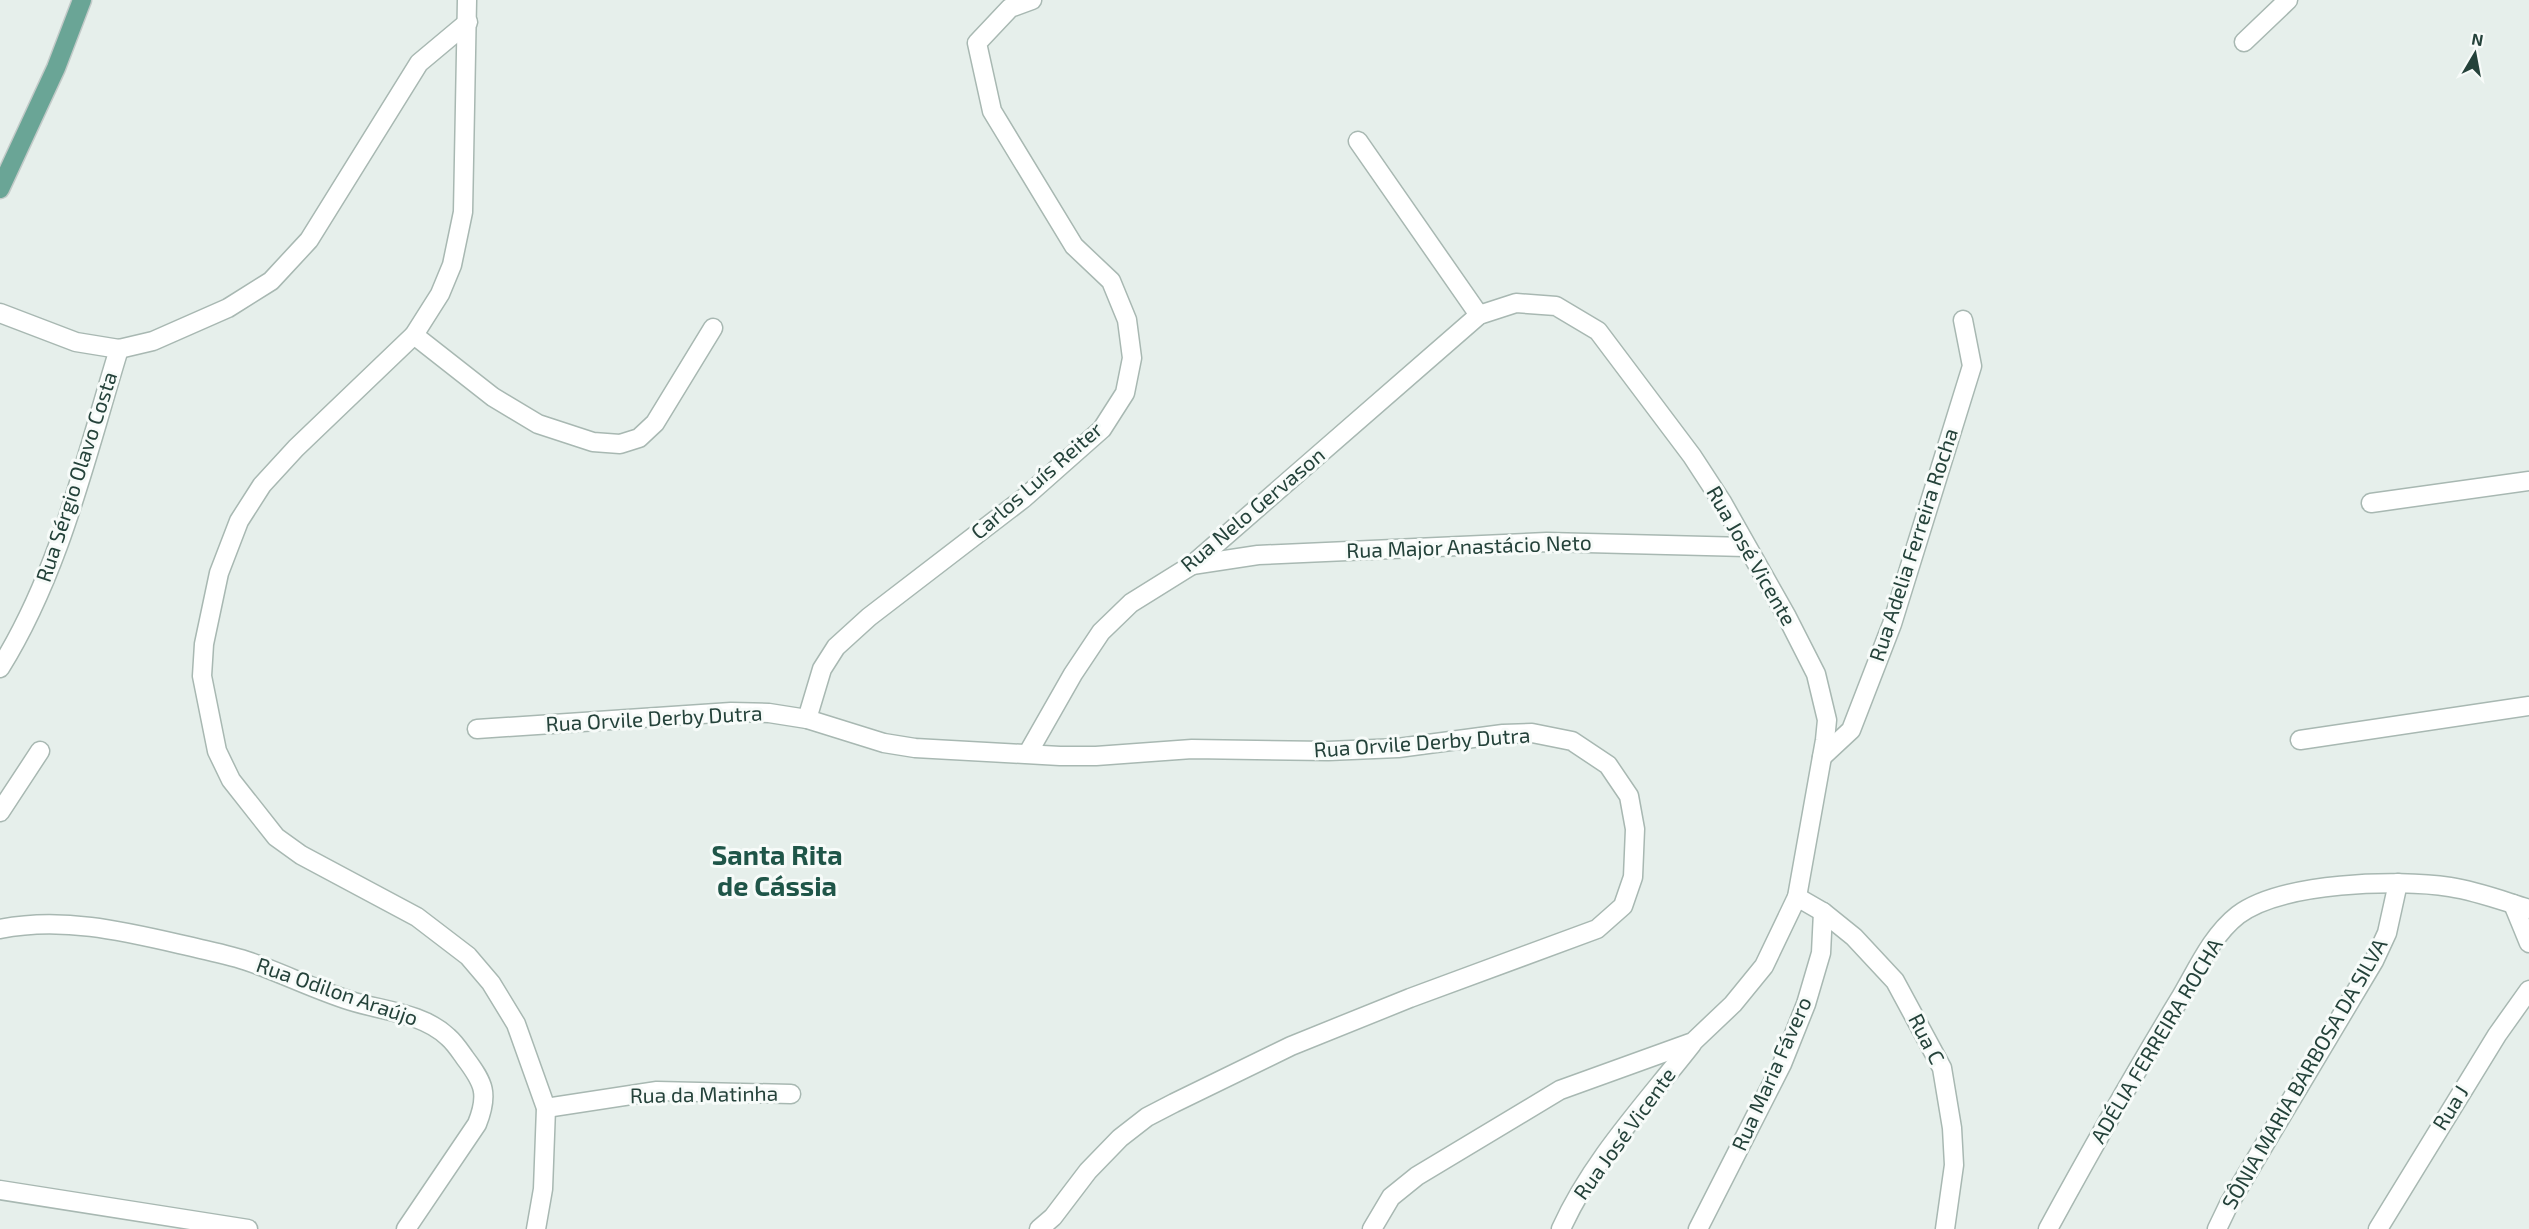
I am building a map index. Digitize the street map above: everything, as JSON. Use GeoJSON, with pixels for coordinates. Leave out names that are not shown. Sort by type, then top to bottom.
{"type":"FeatureCollection","features":[{"type":"Feature","properties":{"kind":"main road"},"geometry":{"type":"LineString","coordinates":[[0,189],[56,68],[82,0]]}},
{"type":"Feature","properties":{"kind":"street"},"geometry":{"type":"LineString","coordinates":[[467,0],[463,212],[452,265],[444,284],[414,335],[290,455],[262,485],[239,521],[219,573],[204,644],[202,676],[217,751],[231,780],[276,837],[302,855],[417,917],[468,956],[491,983],[516,1024],[546,1108],[543,1189],[536,1229]]}},
{"type":"Feature","properties":{"kind":"street","name":"Carlos Luís Reiter"},"geometry":{"type":"LineString","coordinates":[[807,719],[822,669],[836,647],[869,617],[1032,490],[1102,429],[1125,393],[1132,358],[1127,320],[1111,281],[1074,246],[992,111],[977,44],[1010,8],[1032,0]]}},
{"type":"Feature","properties":{"kind":"street"},"geometry":{"type":"LineString","coordinates":[[2244,42],[2288,0]]}},
{"type":"Feature","properties":{"kind":"street"},"geometry":{"type":"LineString","coordinates":[[0,313],[76,342],[119,349],[153,340],[228,308],[271,281],[309,240],[419,63],[468,22]]}},
{"type":"Feature","properties":{"kind":"street"},"geometry":{"type":"LineString","coordinates":[[1358,141],[1479,315]]}},
{"type":"Feature","properties":{"kind":"street","name":"Rua Nelo Gervason"},"geometry":{"type":"LineString","coordinates":[[1028,753],[1072,674],[1101,632],[1131,603],[1192,565],[1479,315],[1516,303]]}},
{"type":"Feature","properties":{"kind":"street","name":"Rua José Vicente"},"geometry":{"type":"LineString","coordinates":[[1516,303],[1556,306],[1598,331],[1692,456],[1722,502],[1787,617],[1816,674],[1827,720],[1797,897],[1764,966],[1733,1004],[1693,1042],[1595,1169],[1576,1197],[1561,1229]]}},
{"type":"Feature","properties":{"kind":"street","name":"Rua Adelia Ferreira Rocha"},"geometry":{"type":"LineString","coordinates":[[1822,757],[1851,730],[1892,624],[1972,366],[1963,320]]}},
{"type":"Feature","properties":{"kind":"street"},"geometry":{"type":"LineString","coordinates":[[414,335],[493,397],[538,424],[593,442],[620,444],[639,438],[655,423],[713,328]]}},
{"type":"Feature","properties":{"kind":"street","name":"Rua Sérgio Olavo Costa"},"geometry":{"type":"LineString","coordinates":[[0,668],[47,573],[66,521],[119,349]]}},
{"type":"Feature","properties":{"kind":"street"},"geometry":{"type":"LineString","coordinates":[[2371,503],[2529,481]]}},
{"type":"Feature","properties":{"kind":"street","name":"Rua Major Anastácio Neto"},"geometry":{"type":"LineString","coordinates":[[1192,565],[1258,555],[1547,542],[1746,548]]}},
{"type":"Feature","properties":{"kind":"street"},"geometry":{"type":"LineString","coordinates":[[2300,740],[2529,706]]}},
{"type":"Feature","properties":{"kind":"street","name":"Rua Orvile Derby Dutra"},"geometry":{"type":"LineString","coordinates":[[477,729],[731,712],[769,713],[807,719],[884,743],[915,748],[1096,756],[1192,749],[1328,751],[1398,748],[1503,734],[1532,733],[1572,741],[1608,765],[1629,795],[1635,829],[1633,877],[1623,906],[1597,929],[1410,998],[1291,1046],[1147,1117],[1120,1138],[1088,1171],[1053,1217],[1039,1229]]}},
{"type":"Feature","properties":{"kind":"street"},"geometry":{"type":"LineString","coordinates":[[0,812],[40,751]]}},
{"type":"Feature","properties":{"kind":"street","name":"ADÉLIA FERREIRA ROCHA"},"geometry":{"type":"LineString","coordinates":[[2048,1229],[2109,1117],[2182,994],[2218,936],[2238,915],[2263,902],[2296,891],[2398,883],[2450,887],[2521,906]]}},
{"type":"Feature","properties":{"kind":"street","name":"SÔNIA MARIA BARBOSA DA SILVA"},"geometry":{"type":"LineString","coordinates":[[2217,1229],[2229,1204],[2374,961],[2387,933],[2398,883]]}},
{"type":"Feature","properties":{"kind":"street","name":"Rua C"},"geometry":{"type":"LineString","coordinates":[[1797,897],[1822,912],[1854,938],[1895,981],[1942,1068],[1952,1128],[1954,1165],[1945,1229]]}},
{"type":"Feature","properties":{"kind":"street"},"geometry":{"type":"LineString","coordinates":[[2521,906],[2529,943]]}},
{"type":"Feature","properties":{"kind":"street","name":"Rua Maria Fávero"},"geometry":{"type":"LineString","coordinates":[[1698,1229],[1782,1064],[1806,1004],[1821,953],[1822,912]]}},
{"type":"Feature","properties":{"kind":"street","name":"Rua Odilon Araújo"},"geometry":{"type":"LineString","coordinates":[[0,929],[20,925],[53,924],[103,928],[237,958],[351,1001],[429,1023],[448,1037],[476,1073],[484,1090],[484,1106],[477,1124],[406,1229]]}},
{"type":"Feature","properties":{"kind":"street","name":"Rua J"},"geometry":{"type":"LineString","coordinates":[[2378,1229],[2497,1035],[2529,990]]}},
{"type":"Feature","properties":{"kind":"street"},"geometry":{"type":"LineString","coordinates":[[1372,1229],[1391,1197],[1417,1176],[1530,1106],[1560,1090],[1693,1042]]}},
{"type":"Feature","properties":{"kind":"street","name":"Rua da Matinha"},"geometry":{"type":"LineString","coordinates":[[546,1108],[657,1091],[791,1094]]}},
{"type":"Feature","properties":{"kind":"street"},"geometry":{"type":"LineString","coordinates":[[0,1190],[248,1229]]}},
{"type":"Feature","properties":{"kind":"district","name":"Santa Rita de Cássia"},"geometry":{"type":"Point","coordinates":[777,872]}}]}
